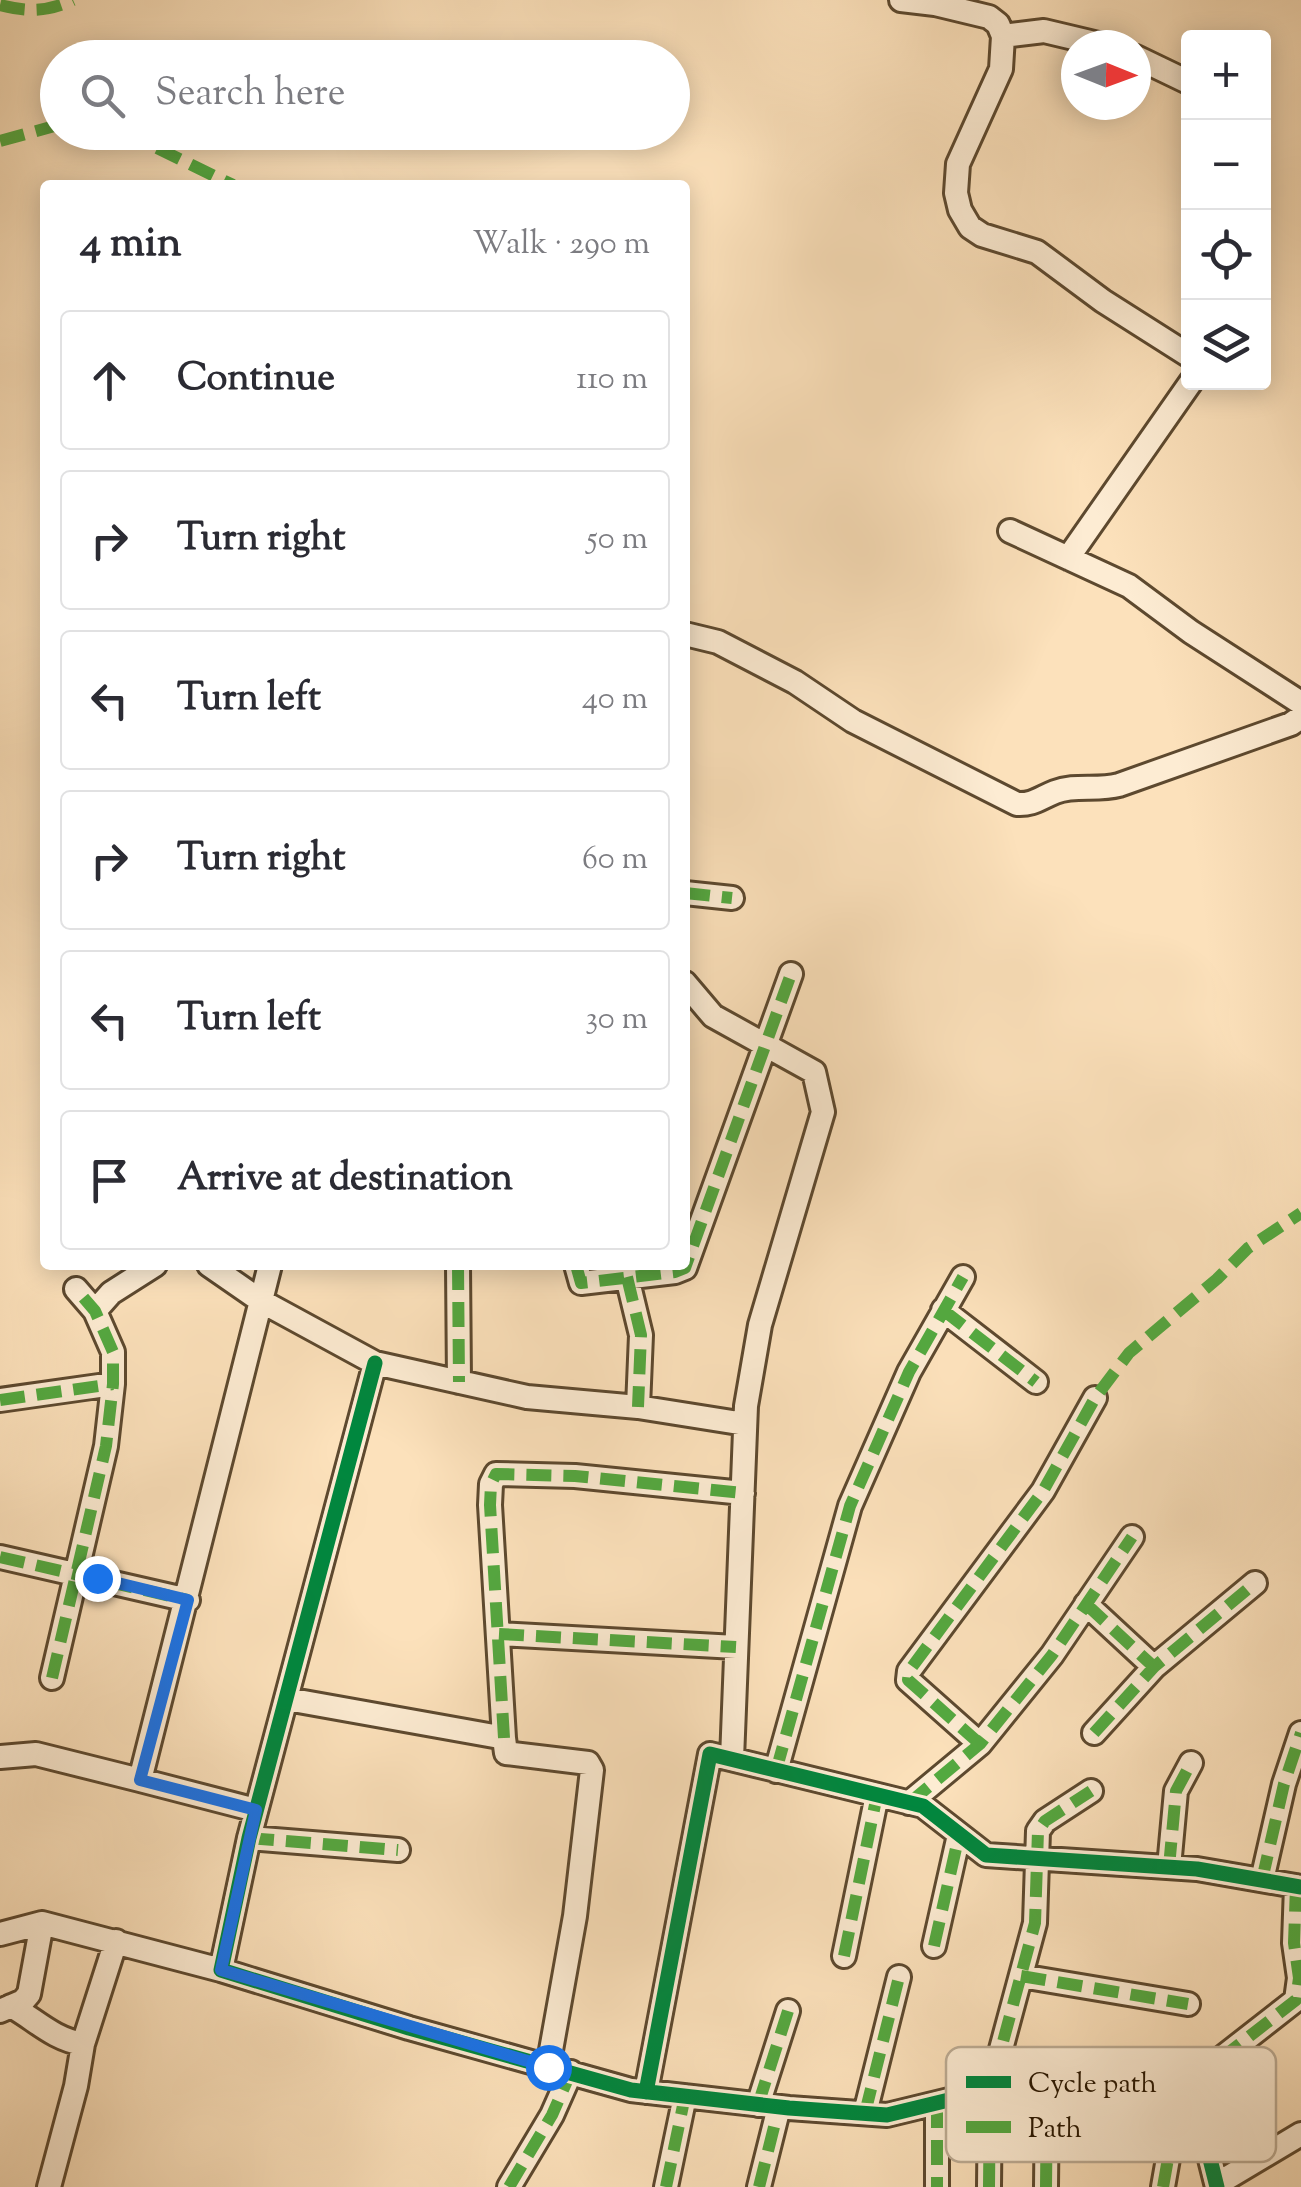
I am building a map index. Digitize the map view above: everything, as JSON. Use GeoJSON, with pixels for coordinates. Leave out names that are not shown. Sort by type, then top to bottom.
{"type":"FeatureCollection","features":[{"type":"Feature","properties":{"kind":"street"},"geometry":{"type":"LineString","coordinates":[[902,0],[988,17],[998,24],[1003,36],[1001,68],[958,164],[956,193],[970,227],[982,235],[1037,252],[1102,301],[1181,351]]}},
{"type":"Feature","properties":{"kind":"street"},"geometry":{"type":"LineString","coordinates":[[1003,36],[1044,31],[1061,35]]}},
{"type":"Feature","properties":{"kind":"street"},"geometry":{"type":"LineString","coordinates":[[1151,64],[1181,79]]}},
{"type":"Feature","properties":{"kind":"street"},"geometry":{"type":"LineString","coordinates":[[1068,558],[1185,390]]}},
{"type":"Feature","properties":{"kind":"street"},"geometry":{"type":"LineString","coordinates":[[1010,531],[1129,586],[1190,632],[1301,703]]}},
{"type":"Feature","properties":{"kind":"street"},"geometry":{"type":"LineString","coordinates":[[690,635],[718,642],[795,682],[853,721],[1017,804],[1031,805],[1057,791],[1073,788],[1102,790],[1301,718]]}},
{"type":"Feature","properties":{"kind":"street"},"geometry":{"type":"LineString","coordinates":[[690,894],[732,898]]}},
{"type":"Feature","properties":{"kind":"street"},"geometry":{"type":"LineString","coordinates":[[690,1254],[791,974]]}},
{"type":"Feature","properties":{"kind":"street"},"geometry":{"type":"LineString","coordinates":[[690,989],[712,1016],[814,1072],[823,1112],[760,1325],[745,1424],[732,1759]]}},
{"type":"Feature","properties":{"kind":"street"},"geometry":{"type":"LineString","coordinates":[[95,1310],[111,1293],[146,1270]]}},
{"type":"Feature","properties":{"kind":"street"},"geometry":{"type":"LineString","coordinates":[[216,1270],[261,1300],[375,1362],[527,1396],[638,1407],[745,1424]]}},
{"type":"Feature","properties":{"kind":"street"},"geometry":{"type":"LineString","coordinates":[[140,1780],[269,1270]]}},
{"type":"Feature","properties":{"kind":"street"},"geometry":{"type":"LineString","coordinates":[[458,1270],[459,1382]]}},
{"type":"Feature","properties":{"kind":"street"},"geometry":{"type":"LineString","coordinates":[[576,1270],[582,1283],[680,1270]]}},
{"type":"Feature","properties":{"kind":"street"},"geometry":{"type":"LineString","coordinates":[[776,1771],[850,1506],[909,1372],[963,1277]]}},
{"type":"Feature","properties":{"kind":"street"},"geometry":{"type":"LineString","coordinates":[[628,1278],[641,1335],[638,1407]]}},
{"type":"Feature","properties":{"kind":"street"},"geometry":{"type":"LineString","coordinates":[[52,1678],[106,1446],[113,1384],[113,1352],[95,1310],[76,1289]]}},
{"type":"Feature","properties":{"kind":"street"},"geometry":{"type":"LineString","coordinates":[[943,1310],[1036,1382]]}},
{"type":"Feature","properties":{"kind":"street"},"geometry":{"type":"LineString","coordinates":[[221,1970],[256,1810],[375,1362]]}},
{"type":"Feature","properties":{"kind":"street"},"geometry":{"type":"LineString","coordinates":[[0,1400],[113,1384]]}},
{"type":"Feature","properties":{"kind":"street"},"geometry":{"type":"LineString","coordinates":[[980,1744],[908,1680],[908,1671],[1043,1491],[1096,1398]]}},
{"type":"Feature","properties":{"kind":"street"},"geometry":{"type":"LineString","coordinates":[[510,2187],[552,2115],[592,1770],[588,1764],[506,1753],[491,1484],[496,1474],[575,1476],[743,1493]]}},
{"type":"Feature","properties":{"kind":"street"},"geometry":{"type":"LineString","coordinates":[[909,1803],[980,1744],[1052,1655],[1132,1538]]}},
{"type":"Feature","properties":{"kind":"street"},"geometry":{"type":"LineString","coordinates":[[0,1557],[188,1600]]}},
{"type":"Feature","properties":{"kind":"street"},"geometry":{"type":"LineString","coordinates":[[1094,1734],[1154,1667],[1255,1583]]}},
{"type":"Feature","properties":{"kind":"street"},"geometry":{"type":"LineString","coordinates":[[1086,1604],[1154,1667]]}},
{"type":"Feature","properties":{"kind":"street"},"geometry":{"type":"LineString","coordinates":[[499,1634],[736,1647]]}},
{"type":"Feature","properties":{"kind":"street"},"geometry":{"type":"LineString","coordinates":[[287,1699],[504,1738]]}},
{"type":"Feature","properties":{"kind":"street"},"geometry":{"type":"LineString","coordinates":[[1262,1880],[1284,1784],[1301,1733]]}},
{"type":"Feature","properties":{"kind":"street"},"geometry":{"type":"LineString","coordinates":[[0,1757],[36,1754],[256,1810]]}},
{"type":"Feature","properties":{"kind":"street"},"geometry":{"type":"LineString","coordinates":[[646,2092],[710,1754],[922,1806],[986,1855],[1168,1867],[1298,1886],[1294,1942],[1299,1978],[1296,2000],[1237,2047]]}},
{"type":"Feature","properties":{"kind":"street"},"geometry":{"type":"LineString","coordinates":[[1168,1867],[1176,1791],[1191,1763]]}},
{"type":"Feature","properties":{"kind":"street"},"geometry":{"type":"LineString","coordinates":[[1002,2047],[1035,1922],[1038,1831],[1045,1821],[1091,1791]]}},
{"type":"Feature","properties":{"kind":"street"},"geometry":{"type":"LineString","coordinates":[[844,1956],[877,1795]]}},
{"type":"Feature","properties":{"kind":"street"},"geometry":{"type":"LineString","coordinates":[[934,1946],[959,1835]]}},
{"type":"Feature","properties":{"kind":"street"},"geometry":{"type":"LineString","coordinates":[[249,1838],[398,1850]]}},
{"type":"Feature","properties":{"kind":"street"},"geometry":{"type":"LineString","coordinates":[[6,2008],[23,2001],[28,1994],[42,1923]]}},
{"type":"Feature","properties":{"kind":"street"},"geometry":{"type":"LineString","coordinates":[[0,1934],[42,1923],[646,2092],[887,2115],[946,2101]]}},
{"type":"Feature","properties":{"kind":"street"},"geometry":{"type":"LineString","coordinates":[[49,2187],[83,2044],[116,1942]]}},
{"type":"Feature","properties":{"kind":"street"},"geometry":{"type":"LineString","coordinates":[[1021,1976],[1188,2004]]}},
{"type":"Feature","properties":{"kind":"street"},"geometry":{"type":"LineString","coordinates":[[865,2113],[899,1977]]}},
{"type":"Feature","properties":{"kind":"street"},"geometry":{"type":"LineString","coordinates":[[6,2008],[31,2017],[51,2034],[83,2044]]}},
{"type":"Feature","properties":{"kind":"street"},"geometry":{"type":"LineString","coordinates":[[759,2187],[768,2106],[788,2011]]}},
{"type":"Feature","properties":{"kind":"street"},"geometry":{"type":"LineString","coordinates":[[666,2187],[685,2096]]}},
{"type":"Feature","properties":{"kind":"street"},"geometry":{"type":"LineString","coordinates":[[937,2103],[937,2187]]}},
{"type":"Feature","properties":{"kind":"street"},"geometry":{"type":"LineString","coordinates":[[1276,2149],[1301,2134]]}},
{"type":"Feature","properties":{"kind":"street"},"geometry":{"type":"LineString","coordinates":[[989,2162],[989,2187]]}},
{"type":"Feature","properties":{"kind":"street"},"geometry":{"type":"LineString","coordinates":[[1046,2162],[1046,2187]]}},
{"type":"Feature","properties":{"kind":"street"},"geometry":{"type":"LineString","coordinates":[[1163,2187],[1167,2162]]}},
{"type":"Feature","properties":{"kind":"street"},"geometry":{"type":"LineString","coordinates":[[1217,2185],[1255,2162]]}},
{"type":"Feature","properties":{"kind":"marked path"},"geometry":{"type":"LineString","coordinates":[[0,5],[37,10],[73,0]]}},
{"type":"Feature","properties":{"kind":"marked path"},"geometry":{"type":"LineString","coordinates":[[0,141],[40,130]]}},
{"type":"Feature","properties":{"kind":"marked path"},"geometry":{"type":"LineString","coordinates":[[161,150],[223,180]]}},
{"type":"Feature","properties":{"kind":"marked path"},"geometry":{"type":"LineString","coordinates":[[690,894],[732,898]]}},
{"type":"Feature","properties":{"kind":"marked path"},"geometry":{"type":"LineString","coordinates":[[690,1254],[791,974]]}},
{"type":"Feature","properties":{"kind":"marked path"},"geometry":{"type":"LineString","coordinates":[[980,1744],[908,1680],[909,1671],[1043,1491],[1095,1398],[1129,1353],[1248,1248],[1301,1213]]}},
{"type":"Feature","properties":{"kind":"marked path"},"geometry":{"type":"LineString","coordinates":[[458,1270],[459,1382]]}},
{"type":"Feature","properties":{"kind":"marked path"},"geometry":{"type":"LineString","coordinates":[[577,1270],[581,1283],[680,1270]]}},
{"type":"Feature","properties":{"kind":"marked path"},"geometry":{"type":"LineString","coordinates":[[627,1277],[641,1335],[638,1407]]}},
{"type":"Feature","properties":{"kind":"marked path"},"geometry":{"type":"LineString","coordinates":[[776,1771],[850,1506],[909,1372],[963,1277]]}},
{"type":"Feature","properties":{"kind":"marked path"},"geometry":{"type":"LineString","coordinates":[[52,1678],[106,1446],[113,1384],[113,1352],[95,1311],[76,1289]]}},
{"type":"Feature","properties":{"kind":"marked path"},"geometry":{"type":"LineString","coordinates":[[943,1310],[1036,1382]]}},
{"type":"Feature","properties":{"kind":"marked path"},"geometry":{"type":"LineString","coordinates":[[0,1400],[113,1384]]}},
{"type":"Feature","properties":{"kind":"marked path"},"geometry":{"type":"LineString","coordinates":[[504,1738],[490,1505],[491,1484],[496,1474],[575,1476],[743,1493]]}},
{"type":"Feature","properties":{"kind":"marked path"},"geometry":{"type":"LineString","coordinates":[[909,1803],[980,1744],[1052,1655],[1132,1537]]}},
{"type":"Feature","properties":{"kind":"marked path"},"geometry":{"type":"LineString","coordinates":[[0,1557],[188,1600]]}},
{"type":"Feature","properties":{"kind":"marked path"},"geometry":{"type":"LineString","coordinates":[[1094,1733],[1154,1667],[1255,1583]]}},
{"type":"Feature","properties":{"kind":"marked path"},"geometry":{"type":"LineString","coordinates":[[1086,1604],[1154,1667]]}},
{"type":"Feature","properties":{"kind":"marked path"},"geometry":{"type":"LineString","coordinates":[[499,1634],[736,1647]]}},
{"type":"Feature","properties":{"kind":"marked path"},"geometry":{"type":"LineString","coordinates":[[1262,1880],[1284,1784],[1301,1733]]}},
{"type":"Feature","properties":{"kind":"marked path"},"geometry":{"type":"LineString","coordinates":[[1169,1867],[1176,1791],[1191,1763]]}},
{"type":"Feature","properties":{"kind":"marked path"},"geometry":{"type":"LineString","coordinates":[[1002,2047],[1035,1923],[1038,1831],[1045,1821],[1091,1791]]}},
{"type":"Feature","properties":{"kind":"marked path"},"geometry":{"type":"LineString","coordinates":[[844,1956],[877,1795]]}},
{"type":"Feature","properties":{"kind":"marked path"},"geometry":{"type":"LineString","coordinates":[[934,1946],[959,1835]]}},
{"type":"Feature","properties":{"kind":"marked path"},"geometry":{"type":"LineString","coordinates":[[249,1838],[398,1850]]}},
{"type":"Feature","properties":{"kind":"marked path"},"geometry":{"type":"LineString","coordinates":[[1236,2047],[1296,2000],[1296,1886]]}},
{"type":"Feature","properties":{"kind":"marked path"},"geometry":{"type":"LineString","coordinates":[[1021,1976],[1188,2004]]}},
{"type":"Feature","properties":{"kind":"marked path"},"geometry":{"type":"LineString","coordinates":[[865,2113],[899,1977]]}},
{"type":"Feature","properties":{"kind":"marked path"},"geometry":{"type":"LineString","coordinates":[[758,2105],[788,2011]]}},
{"type":"Feature","properties":{"kind":"marked path"},"geometry":{"type":"LineString","coordinates":[[509,2187],[552,2115],[571,2072]]}},
{"type":"Feature","properties":{"kind":"marked path"},"geometry":{"type":"LineString","coordinates":[[666,2187],[685,2096]]}},
{"type":"Feature","properties":{"kind":"marked path"},"geometry":{"type":"LineString","coordinates":[[937,2103],[937,2187]]}},
{"type":"Feature","properties":{"kind":"marked path"},"geometry":{"type":"LineString","coordinates":[[759,2187],[779,2107]]}},
{"type":"Feature","properties":{"kind":"marked path"},"geometry":{"type":"LineString","coordinates":[[989,2162],[989,2187]]}},
{"type":"Feature","properties":{"kind":"marked path"},"geometry":{"type":"LineString","coordinates":[[1046,2162],[1046,2187]]}},
{"type":"Feature","properties":{"kind":"marked path"},"geometry":{"type":"LineString","coordinates":[[1163,2187],[1167,2162]]}},
{"type":"Feature","properties":{"kind":"cycle path"},"geometry":{"type":"LineString","coordinates":[[375,1363],[249,1838],[221,1970],[631,2090],[887,2115],[946,2101]]}},
{"type":"Feature","properties":{"kind":"cycle path"},"geometry":{"type":"LineString","coordinates":[[646,2092],[710,1754],[923,1806],[986,1855],[1197,1869],[1301,1887]]}},
{"type":"Feature","properties":{"kind":"cycle path"},"geometry":{"type":"LineString","coordinates":[[1211,2162],[1217,2187]]}},
{"type":"Feature","properties":{"kind":"route"},"geometry":{"type":"LineString","coordinates":[[97,1578],[188,1600],[140,1780],[256,1810],[221,1970],[548,2067]]}}]}
